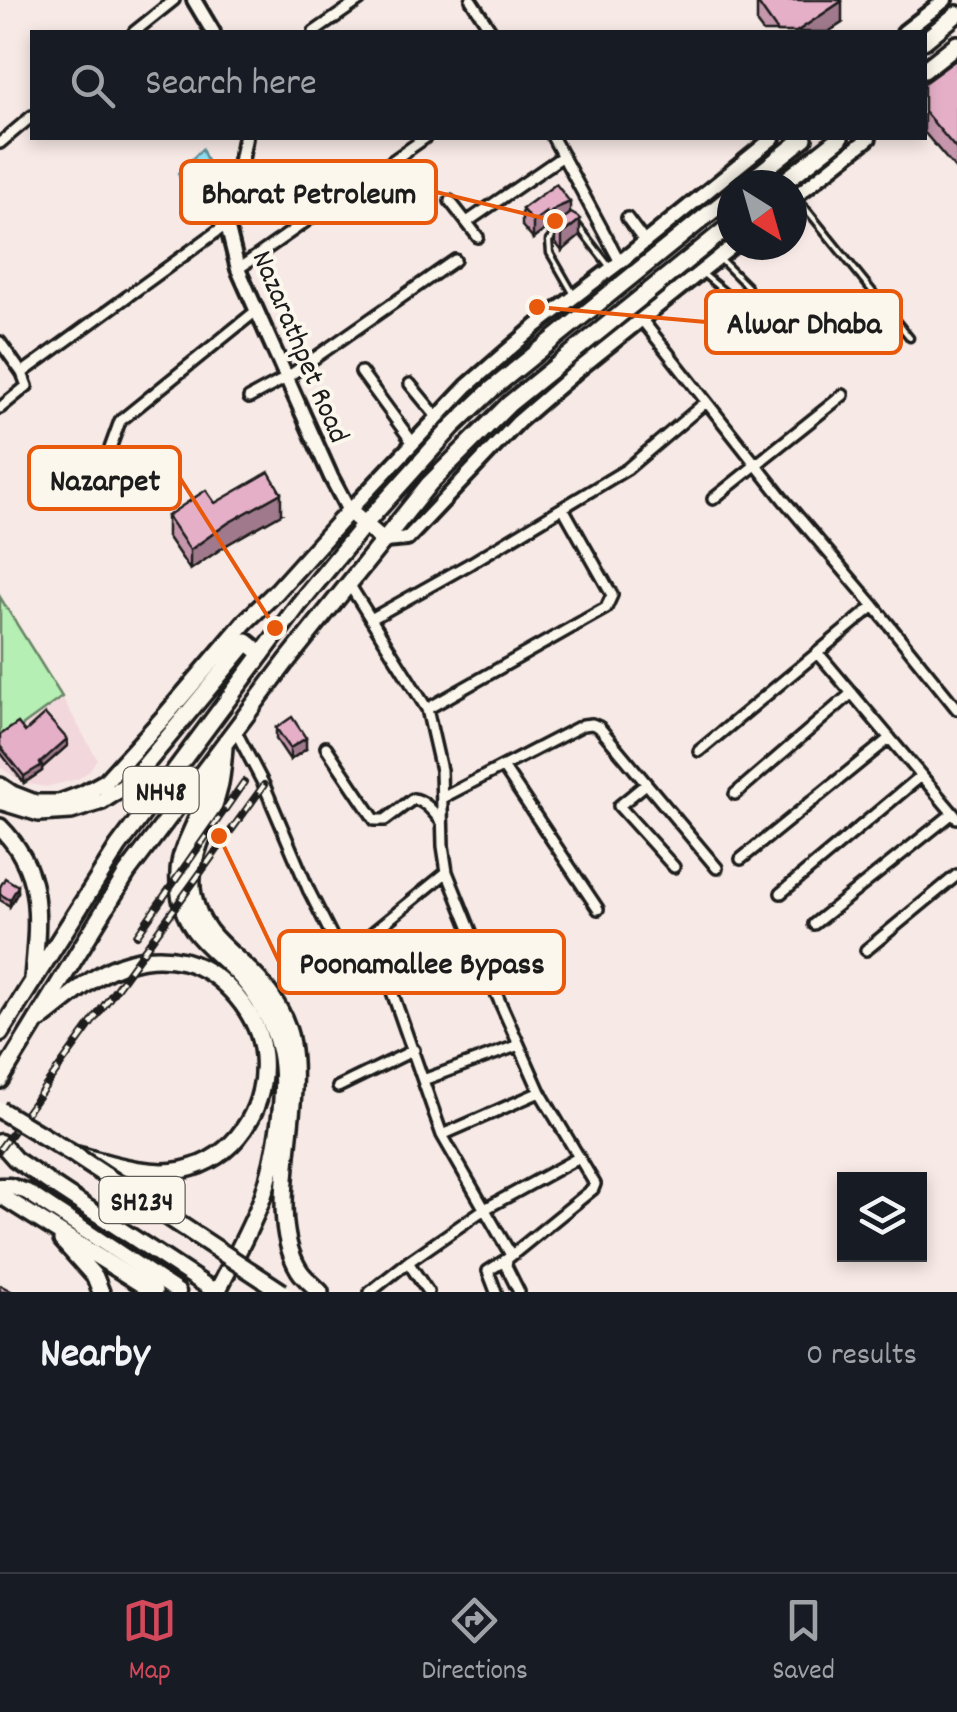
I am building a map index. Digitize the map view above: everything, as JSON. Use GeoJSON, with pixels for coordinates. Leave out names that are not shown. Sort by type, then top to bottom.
{"type":"FeatureCollection","features":[{"type":"Feature","properties":{"kind":"highway"},"geometry":{"type":"LineString","coordinates":[[927,38],[957,14]]}},
{"type":"Feature","properties":{"kind":"highway"},"geometry":{"type":"LineString","coordinates":[[927,68],[957,44]]}},
{"type":"Feature","properties":{"kind":"highway"},"geometry":{"type":"LineString","coordinates":[[770,140],[778,158]]}},
{"type":"Feature","properties":{"kind":"highway"},"geometry":{"type":"LineString","coordinates":[[763,170],[801,140]]}},
{"type":"Feature","properties":{"kind":"highway"},"geometry":{"type":"LineString","coordinates":[[799,170],[837,140]]}},
{"type":"Feature","properties":{"kind":"highway","name":"NH48"},"geometry":{"type":"LineString","coordinates":[[0,1034],[118,848],[364,525],[453,426],[492,389],[717,207]]}},
{"type":"Feature","properties":{"kind":"highway","name":"NH48"},"geometry":{"type":"LineString","coordinates":[[0,1080],[127,873],[234,729],[429,484],[509,404],[717,236]]}},
{"type":"Feature","properties":{"kind":"highway"},"geometry":{"type":"LineString","coordinates":[[707,244],[717,257]]}},
{"type":"Feature","properties":{"kind":"highway"},"geometry":{"type":"LineString","coordinates":[[569,302],[574,322]]}},
{"type":"Feature","properties":{"kind":"highway"},"geometry":{"type":"LineString","coordinates":[[0,786],[35,803],[59,803],[105,782],[245,622],[349,511],[384,541]]}},
{"type":"Feature","properties":{"kind":"highway"},"geometry":{"type":"LineString","coordinates":[[0,801],[39,813],[71,811],[102,801],[131,782],[247,642],[262,654]]}},
{"type":"Feature","properties":{"kind":"highway"},"geometry":{"type":"LineString","coordinates":[[224,743],[219,791],[200,841],[192,892],[210,933],[268,992],[291,1039],[296,1076],[284,1204],[287,1236],[299,1270],[320,1292]]}},
{"type":"Feature","properties":{"kind":"highway"},"geometry":{"type":"LineString","coordinates":[[209,766],[201,807],[182,848],[180,898],[203,943],[241,976],[258,1000],[273,1028],[281,1055],[282,1083],[278,1127],[263,1195],[216,1292]]}},
{"type":"Feature","properties":{"kind":"highway"},"geometry":{"type":"LineString","coordinates":[[0,827],[28,866],[35,888],[38,922],[32,982]]}},
{"type":"Feature","properties":{"kind":"highway"},"geometry":{"type":"LineString","coordinates":[[32,1027],[97,975],[129,962],[157,958],[186,962],[212,975],[234,995],[257,1030],[263,1054],[258,1100],[247,1126],[229,1148],[209,1162],[161,1172],[73,1154]]}},
{"type":"Feature","properties":{"kind":"highway","name":"SH234"},"geometry":{"type":"LineString","coordinates":[[0,1110],[282,1292]]}},
{"type":"Feature","properties":{"kind":"highway","name":"SH234"},"geometry":{"type":"LineString","coordinates":[[0,1195],[154,1292]]}},
{"type":"Feature","properties":{"kind":"highway"},"geometry":{"type":"LineString","coordinates":[[50,1227],[95,1277],[101,1292]]}},
{"type":"Feature","properties":{"kind":"main road"},"geometry":{"type":"LineString","coordinates":[[0,1142],[15,1159],[50,1184],[216,1292]]}},
{"type":"Feature","properties":{"kind":"main road"},"geometry":{"type":"LineString","coordinates":[[0,1186],[27,1192],[178,1292]]}},
{"type":"Feature","properties":{"kind":"street"},"geometry":{"type":"LineString","coordinates":[[136,30],[174,0]]}},
{"type":"Feature","properties":{"kind":"street"},"geometry":{"type":"LineString","coordinates":[[194,0],[212,30]]}},
{"type":"Feature","properties":{"kind":"street"},"geometry":{"type":"LineString","coordinates":[[317,30],[360,0]]}},
{"type":"Feature","properties":{"kind":"street"},"geometry":{"type":"LineString","coordinates":[[471,0],[491,30]]}},
{"type":"Feature","properties":{"kind":"street"},"geometry":{"type":"LineString","coordinates":[[907,30],[945,0]]}},
{"type":"Feature","properties":{"kind":"street"},"geometry":{"type":"LineString","coordinates":[[0,143],[30,118]]}},
{"type":"Feature","properties":{"kind":"street","name":"Nazarathpet Road"},"geometry":{"type":"LineString","coordinates":[[245,140],[228,229],[238,268],[330,477],[349,511]]}},
{"type":"Feature","properties":{"kind":"street"},"geometry":{"type":"LineString","coordinates":[[238,268],[421,140]]}},
{"type":"Feature","properties":{"kind":"street"},"geometry":{"type":"LineString","coordinates":[[554,140],[616,265]]}},
{"type":"Feature","properties":{"kind":"street"},"geometry":{"type":"LineString","coordinates":[[349,511],[467,386],[536,326],[770,140]]}},
{"type":"Feature","properties":{"kind":"street"},"geometry":{"type":"LineString","coordinates":[[807,187],[866,140]]}},
{"type":"Feature","properties":{"kind":"street"},"geometry":{"type":"LineString","coordinates":[[466,222],[563,156]]}},
{"type":"Feature","properties":{"kind":"street"},"geometry":{"type":"LineString","coordinates":[[450,201],[478,237]]}},
{"type":"Feature","properties":{"kind":"street"},"geometry":{"type":"LineString","coordinates":[[627,218],[644,241]]}},
{"type":"Feature","properties":{"kind":"street"},"geometry":{"type":"LineString","coordinates":[[22,372],[230,222]]}},
{"type":"Feature","properties":{"kind":"street"},"geometry":{"type":"LineString","coordinates":[[384,541],[406,539],[518,422],[717,259]]}},
{"type":"Feature","properties":{"kind":"street"},"geometry":{"type":"LineString","coordinates":[[250,398],[286,378],[455,260]]}},
{"type":"Feature","properties":{"kind":"street"},"geometry":{"type":"LineString","coordinates":[[108,454],[120,421],[256,311]]}},
{"type":"Feature","properties":{"kind":"street"},"geometry":{"type":"LineString","coordinates":[[642,320],[782,500],[957,708]]}},
{"type":"Feature","properties":{"kind":"street"},"geometry":{"type":"LineString","coordinates":[[0,342],[22,372],[26,386],[0,408]]}},
{"type":"Feature","properties":{"kind":"street"},"geometry":{"type":"LineString","coordinates":[[361,372],[412,444]]}},
{"type":"Feature","properties":{"kind":"street"},"geometry":{"type":"LineString","coordinates":[[410,384],[437,417]]}},
{"type":"Feature","properties":{"kind":"street"},"geometry":{"type":"LineString","coordinates":[[714,498],[842,396]]}},
{"type":"Feature","properties":{"kind":"street"},"geometry":{"type":"LineString","coordinates":[[372,619],[628,469],[706,402]]}},
{"type":"Feature","properties":{"kind":"street"},"geometry":{"type":"LineString","coordinates":[[427,709],[606,608],[612,595],[563,508]]}},
{"type":"Feature","properties":{"kind":"street"},"geometry":{"type":"LineString","coordinates":[[350,584],[427,709],[440,770],[442,846],[448,872],[540,1092],[596,1186],[488,1271],[496,1292]]}},
{"type":"Feature","properties":{"kind":"street"},"geometry":{"type":"LineString","coordinates":[[699,751],[874,606]]}},
{"type":"Feature","properties":{"kind":"street"},"geometry":{"type":"LineString","coordinates":[[814,924],[955,816],[818,652]]}},
{"type":"Feature","properties":{"kind":"street"},"geometry":{"type":"LineString","coordinates":[[735,794],[852,694]]}},
{"type":"Feature","properties":{"kind":"street"},"geometry":{"type":"LineString","coordinates":[[442,798],[583,725],[592,724],[599,727],[717,868]]}},
{"type":"Feature","properties":{"kind":"street"},"geometry":{"type":"LineString","coordinates":[[234,729],[264,785],[339,952],[344,954],[366,938],[448,872]]}},
{"type":"Feature","properties":{"kind":"street"},"geometry":{"type":"LineString","coordinates":[[741,859],[890,738]]}},
{"type":"Feature","properties":{"kind":"street"},"geometry":{"type":"LineString","coordinates":[[326,747],[375,820],[385,820],[413,799],[419,799],[442,822]]}},
{"type":"Feature","properties":{"kind":"street"},"geometry":{"type":"LineString","coordinates":[[503,767],[598,910]]}},
{"type":"Feature","properties":{"kind":"street"},"geometry":{"type":"LineString","coordinates":[[781,893],[921,776]]}},
{"type":"Feature","properties":{"kind":"street"},"geometry":{"type":"LineString","coordinates":[[646,784],[618,806],[674,866]]}},
{"type":"Feature","properties":{"kind":"street"},"geometry":{"type":"LineString","coordinates":[[866,950],[957,875]]}},
{"type":"Feature","properties":{"kind":"street"},"geometry":{"type":"LineString","coordinates":[[366,938],[391,989],[442,1134],[509,1257],[506,1266],[519,1292]]}},
{"type":"Feature","properties":{"kind":"street"},"geometry":{"type":"LineString","coordinates":[[424,1080],[519,1045]]}},
{"type":"Feature","properties":{"kind":"street"},"geometry":{"type":"LineString","coordinates":[[338,1087],[414,1050]]}},
{"type":"Feature","properties":{"kind":"street"},"geometry":{"type":"LineString","coordinates":[[442,1134],[540,1092]]}},
{"type":"Feature","properties":{"kind":"street"},"geometry":{"type":"LineString","coordinates":[[370,1292],[483,1210],[578,1158]]}},
{"type":"Feature","properties":{"kind":"street"},"geometry":{"type":"LineString","coordinates":[[408,1262],[428,1292]]}},
{"type":"Feature","properties":{"kind":"lane"},"geometry":{"type":"LineString","coordinates":[[807,213],[910,338]]}},
{"type":"Feature","properties":{"kind":"lane"},"geometry":{"type":"LineString","coordinates":[[571,224],[582,229],[616,265]]}},
{"type":"Feature","properties":{"kind":"lane"},"geometry":{"type":"LineString","coordinates":[[564,226],[553,234],[548,247],[569,302]]}},
{"type":"Feature","properties":{"kind":"lane"},"geometry":{"type":"LineString","coordinates":[[701,272],[733,299],[745,296],[748,287],[720,260]]}},
{"type":"Feature","properties":{"kind":"shaded area"},"geometry":{"type":"Polygon","coordinates":[[[62,697],[97,759],[78,779],[46,787],[24,783],[0,767],[0,742],[62,697]]]}},
{"type":"Feature","properties":{"kind":"green space"},"geometry":{"type":"Polygon","coordinates":[[[0,597],[62,697],[0,742],[0,597]]]}},
{"type":"Feature","properties":{"kind":"water"},"geometry":{"type":"Polygon","coordinates":[[[202,149],[213,186],[208,201],[194,218],[178,173],[202,149]]]}},
{"type":"Feature","properties":{"kind":"building"},"geometry":{"type":"Polygon","coordinates":[[[842,1],[799,30],[777,30],[757,2],[842,1]]]}},
{"type":"Feature","properties":{"kind":"building"},"geometry":{"type":"Polygon","coordinates":[[[957,59],[957,150],[927,115],[927,81],[957,59]]]}},
{"type":"Feature","properties":{"kind":"building"},"geometry":{"type":"Polygon","coordinates":[[[556,184],[570,202],[533,222],[522,209],[556,184]]]}},
{"type":"Feature","properties":{"kind":"building"},"geometry":{"type":"Polygon","coordinates":[[[571,213],[580,220],[562,234],[555,225],[571,213]]]}},
{"type":"Feature","properties":{"kind":"building"},"geometry":{"type":"Polygon","coordinates":[[[269,472],[281,493],[190,550],[167,516],[206,490],[215,503],[269,472]]]}},
{"type":"Feature","properties":{"kind":"building"},"geometry":{"type":"Polygon","coordinates":[[[45,714],[67,739],[42,765],[24,776],[0,746],[0,735],[18,723],[25,732],[45,714]]]}},
{"type":"Feature","properties":{"kind":"building"},"geometry":{"type":"Polygon","coordinates":[[[292,717],[306,738],[290,748],[276,728],[292,717]]]}},
{"type":"Feature","properties":{"kind":"building"},"geometry":{"type":"Polygon","coordinates":[[[5,878],[18,886],[10,900],[0,894],[5,878]]]}},
{"type":"Feature","properties":{"kind":"railway"},"geometry":{"type":"LineString","coordinates":[[137,935],[244,782]]}},
{"type":"Feature","properties":{"kind":"railway"},"geometry":{"type":"LineString","coordinates":[[0,1149],[264,785]]}},
{"type":"Feature","properties":{"kind":"place","name":"Bharat Petroleum"},"geometry":{"type":"Point","coordinates":[555,221]}},
{"type":"Feature","properties":{"kind":"place","name":"Alwar Dhaba"},"geometry":{"type":"Point","coordinates":[537,307]}},
{"type":"Feature","properties":{"kind":"place","name":"Nazarpet"},"geometry":{"type":"Point","coordinates":[275,628]}},
{"type":"Feature","properties":{"kind":"place","name":"Poonamallee Bypass"},"geometry":{"type":"Point","coordinates":[219,836]}}]}
